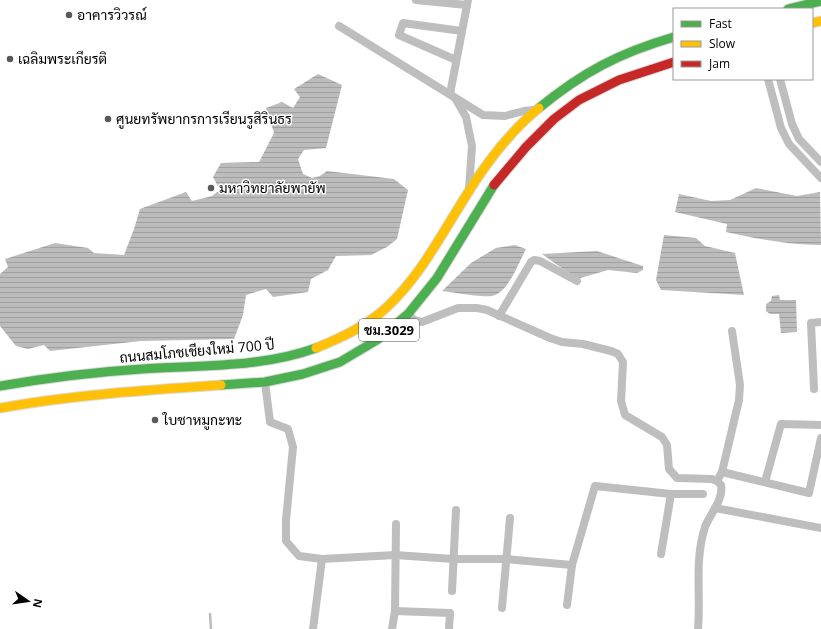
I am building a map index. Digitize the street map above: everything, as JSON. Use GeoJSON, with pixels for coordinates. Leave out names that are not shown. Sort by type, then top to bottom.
{"type":"FeatureCollection","features":[{"type":"Feature","properties":{"kind":"main road"},"geometry":{"type":"LineString","coordinates":[[792,8],[821,1]]}},
{"type":"Feature","properties":{"kind":"main road","name":"ถนนสมโภชเชียงใหม่ 700 ปี"},"geometry":{"type":"LineString","coordinates":[[0,386],[68,376],[141,369],[214,366],[282,358],[330,343],[368,322],[397,297],[429,258],[468,192],[491,157],[535,110],[578,78],[601,64],[628,52],[673,37]]}},
{"type":"Feature","properties":{"kind":"main road","name":"ชม.3029"},"geometry":{"type":"LineString","coordinates":[[0,408],[71,397],[143,390],[265,382],[303,374],[340,362],[376,340],[408,314],[437,278],[493,187],[526,147],[554,120],[579,100],[619,80],[673,62]]}},
{"type":"Feature","properties":{"kind":"street"},"geometry":{"type":"LineString","coordinates":[[416,0],[467,3],[456,60],[452,96],[466,117],[472,146],[468,192]]}},
{"type":"Feature","properties":{"kind":"street"},"geometry":{"type":"LineString","coordinates":[[456,60],[399,35],[403,23],[462,31]]}},
{"type":"Feature","properties":{"kind":"street"},"geometry":{"type":"LineString","coordinates":[[339,26],[483,115],[505,116],[535,110]]}},
{"type":"Feature","properties":{"kind":"street"},"geometry":{"type":"LineString","coordinates":[[768,80],[781,128],[789,144],[821,178]]}},
{"type":"Feature","properties":{"kind":"street"},"geometry":{"type":"LineString","coordinates":[[780,80],[792,124],[799,139],[820,161],[811,168]]}},
{"type":"Feature","properties":{"kind":"street"},"geometry":{"type":"LineString","coordinates":[[500,316],[531,262],[540,261],[577,281]]}},
{"type":"Feature","properties":{"kind":"street"},"geometry":{"type":"LineString","coordinates":[[408,314],[414,320],[422,322],[448,311],[466,307],[487,310],[550,338],[562,342],[583,344],[612,351],[618,354],[623,362],[621,401],[625,415],[662,437],[667,445],[669,469],[677,478],[712,479],[718,481],[721,485],[721,494],[705,527],[700,551],[698,579],[698,629]]}},
{"type":"Feature","properties":{"kind":"street"},"geometry":{"type":"LineString","coordinates":[[814,389],[811,323],[821,322]]}},
{"type":"Feature","properties":{"kind":"street"},"geometry":{"type":"LineString","coordinates":[[718,481],[722,472],[739,400],[740,385],[732,331]]}},
{"type":"Feature","properties":{"kind":"street"},"geometry":{"type":"LineString","coordinates":[[265,382],[270,422],[288,429],[293,447],[286,520],[286,541],[299,556],[322,559],[395,555],[452,559],[506,559],[572,565]]}},
{"type":"Feature","properties":{"kind":"street"},"geometry":{"type":"LineString","coordinates":[[765,482],[781,424],[821,425]]}},
{"type":"Feature","properties":{"kind":"street"},"geometry":{"type":"LineString","coordinates":[[722,472],[809,493],[821,438]]}},
{"type":"Feature","properties":{"kind":"street"},"geometry":{"type":"LineString","coordinates":[[567,606],[572,565],[595,486],[671,494],[703,494]]}},
{"type":"Feature","properties":{"kind":"street"},"geometry":{"type":"LineString","coordinates":[[662,554],[671,494]]}},
{"type":"Feature","properties":{"kind":"street"},"geometry":{"type":"LineString","coordinates":[[715,508],[821,528]]}},
{"type":"Feature","properties":{"kind":"street"},"geometry":{"type":"LineString","coordinates":[[452,591],[452,559],[456,510]]}},
{"type":"Feature","properties":{"kind":"street"},"geometry":{"type":"LineString","coordinates":[[502,608],[510,518]]}},
{"type":"Feature","properties":{"kind":"street"},"geometry":{"type":"LineString","coordinates":[[392,629],[395,611],[396,524]]}},
{"type":"Feature","properties":{"kind":"street"},"geometry":{"type":"LineString","coordinates":[[313,629],[322,559]]}},
{"type":"Feature","properties":{"kind":"street"},"geometry":{"type":"LineString","coordinates":[[395,611],[450,613],[449,629]]}},
{"type":"Feature","properties":{"kind":"shaded area"},"geometry":{"type":"Polygon","coordinates":[[[318,74],[342,85],[326,148],[304,150],[298,159],[303,174],[312,178],[320,176],[327,171],[394,179],[408,190],[397,239],[387,247],[371,255],[336,256],[328,270],[311,279],[308,292],[273,297],[266,289],[246,295],[243,315],[234,339],[141,341],[50,351],[44,345],[28,349],[16,346],[0,326],[0,274],[8,267],[5,259],[55,243],[88,248],[94,253],[124,255],[140,209],[186,192],[192,201],[212,196],[220,190],[213,177],[221,163],[259,162],[274,133],[266,108],[282,102],[293,108],[300,97],[294,89],[318,74]]]}},
{"type":"Feature","properties":{"kind":"shaded area"},"geometry":{"type":"Polygon","coordinates":[[[756,188],[797,196],[820,192],[821,245],[774,241],[726,232],[727,224],[675,212],[679,194],[711,201],[730,200],[756,188]]]}},
{"type":"Feature","properties":{"kind":"shaded area"},"geometry":{"type":"Polygon","coordinates":[[[664,235],[696,238],[705,246],[735,253],[744,295],[661,290],[656,280],[664,235]]]}},
{"type":"Feature","properties":{"kind":"shaded area"},"geometry":{"type":"Polygon","coordinates":[[[515,245],[526,249],[509,282],[500,292],[495,295],[485,296],[442,291],[471,263],[496,248],[515,245]]]}},
{"type":"Feature","properties":{"kind":"shaded area"},"geometry":{"type":"Polygon","coordinates":[[[597,251],[643,266],[643,270],[637,273],[608,270],[577,279],[542,254],[597,251]]]}},
{"type":"Feature","properties":{"kind":"shaded area"},"geometry":{"type":"Polygon","coordinates":[[[779,295],[780,300],[796,300],[797,332],[781,333],[779,314],[770,314],[766,311],[766,304],[771,301],[772,296],[779,295]]]}},
{"type":"Feature","properties":{"kind":"waterway"},"geometry":{"type":"LineString","coordinates":[[210,614],[211,629]]}},
{"type":"Feature","properties":{"kind":"traffic: fast"},"geometry":{"type":"LineString","coordinates":[[792,8],[821,1]]}},
{"type":"Feature","properties":{"kind":"traffic: fast"},"geometry":{"type":"LineString","coordinates":[[539,108],[571,84],[602,65],[636,50],[673,37]]}},
{"type":"Feature","properties":{"kind":"traffic: fast"},"geometry":{"type":"LineString","coordinates":[[221,385],[265,382],[303,374],[340,362],[377,340],[408,314],[437,278],[494,185]]}},
{"type":"Feature","properties":{"kind":"traffic: fast"},"geometry":{"type":"LineString","coordinates":[[0,386],[106,372],[252,362],[274,359],[316,348]]}},
{"type":"Feature","properties":{"kind":"traffic: slow"},"geometry":{"type":"LineString","coordinates":[[813,23],[821,21]]}},
{"type":"Feature","properties":{"kind":"traffic: slow"},"geometry":{"type":"LineString","coordinates":[[316,348],[344,336],[362,326],[379,314],[399,295],[429,256],[488,162],[517,128],[539,108]]}},
{"type":"Feature","properties":{"kind":"traffic: slow"},"geometry":{"type":"LineString","coordinates":[[0,408],[82,396],[221,385]]}},
{"type":"Feature","properties":{"kind":"traffic: jam"},"geometry":{"type":"LineString","coordinates":[[494,185],[526,147],[554,119],[579,100],[619,80],[673,62]]}},
{"type":"Feature","properties":{"kind":"place","name":"อาคารวิวรณ์"},"geometry":{"type":"Point","coordinates":[69,15]}},
{"type":"Feature","properties":{"kind":"place","name":"เฉลิมพระเกียรติ"},"geometry":{"type":"Point","coordinates":[10,59]}},
{"type":"Feature","properties":{"kind":"place","name":"ศูนยทรัพยากรการเรียนรูสิรินธร"},"geometry":{"type":"Point","coordinates":[108,119]}},
{"type":"Feature","properties":{"kind":"place","name":"มหาวิทยาลัยพายัพ"},"geometry":{"type":"Point","coordinates":[211,188]}},
{"type":"Feature","properties":{"kind":"place","name":"ใบชาหมูกะทะ"},"geometry":{"type":"Point","coordinates":[155,420]}}]}
